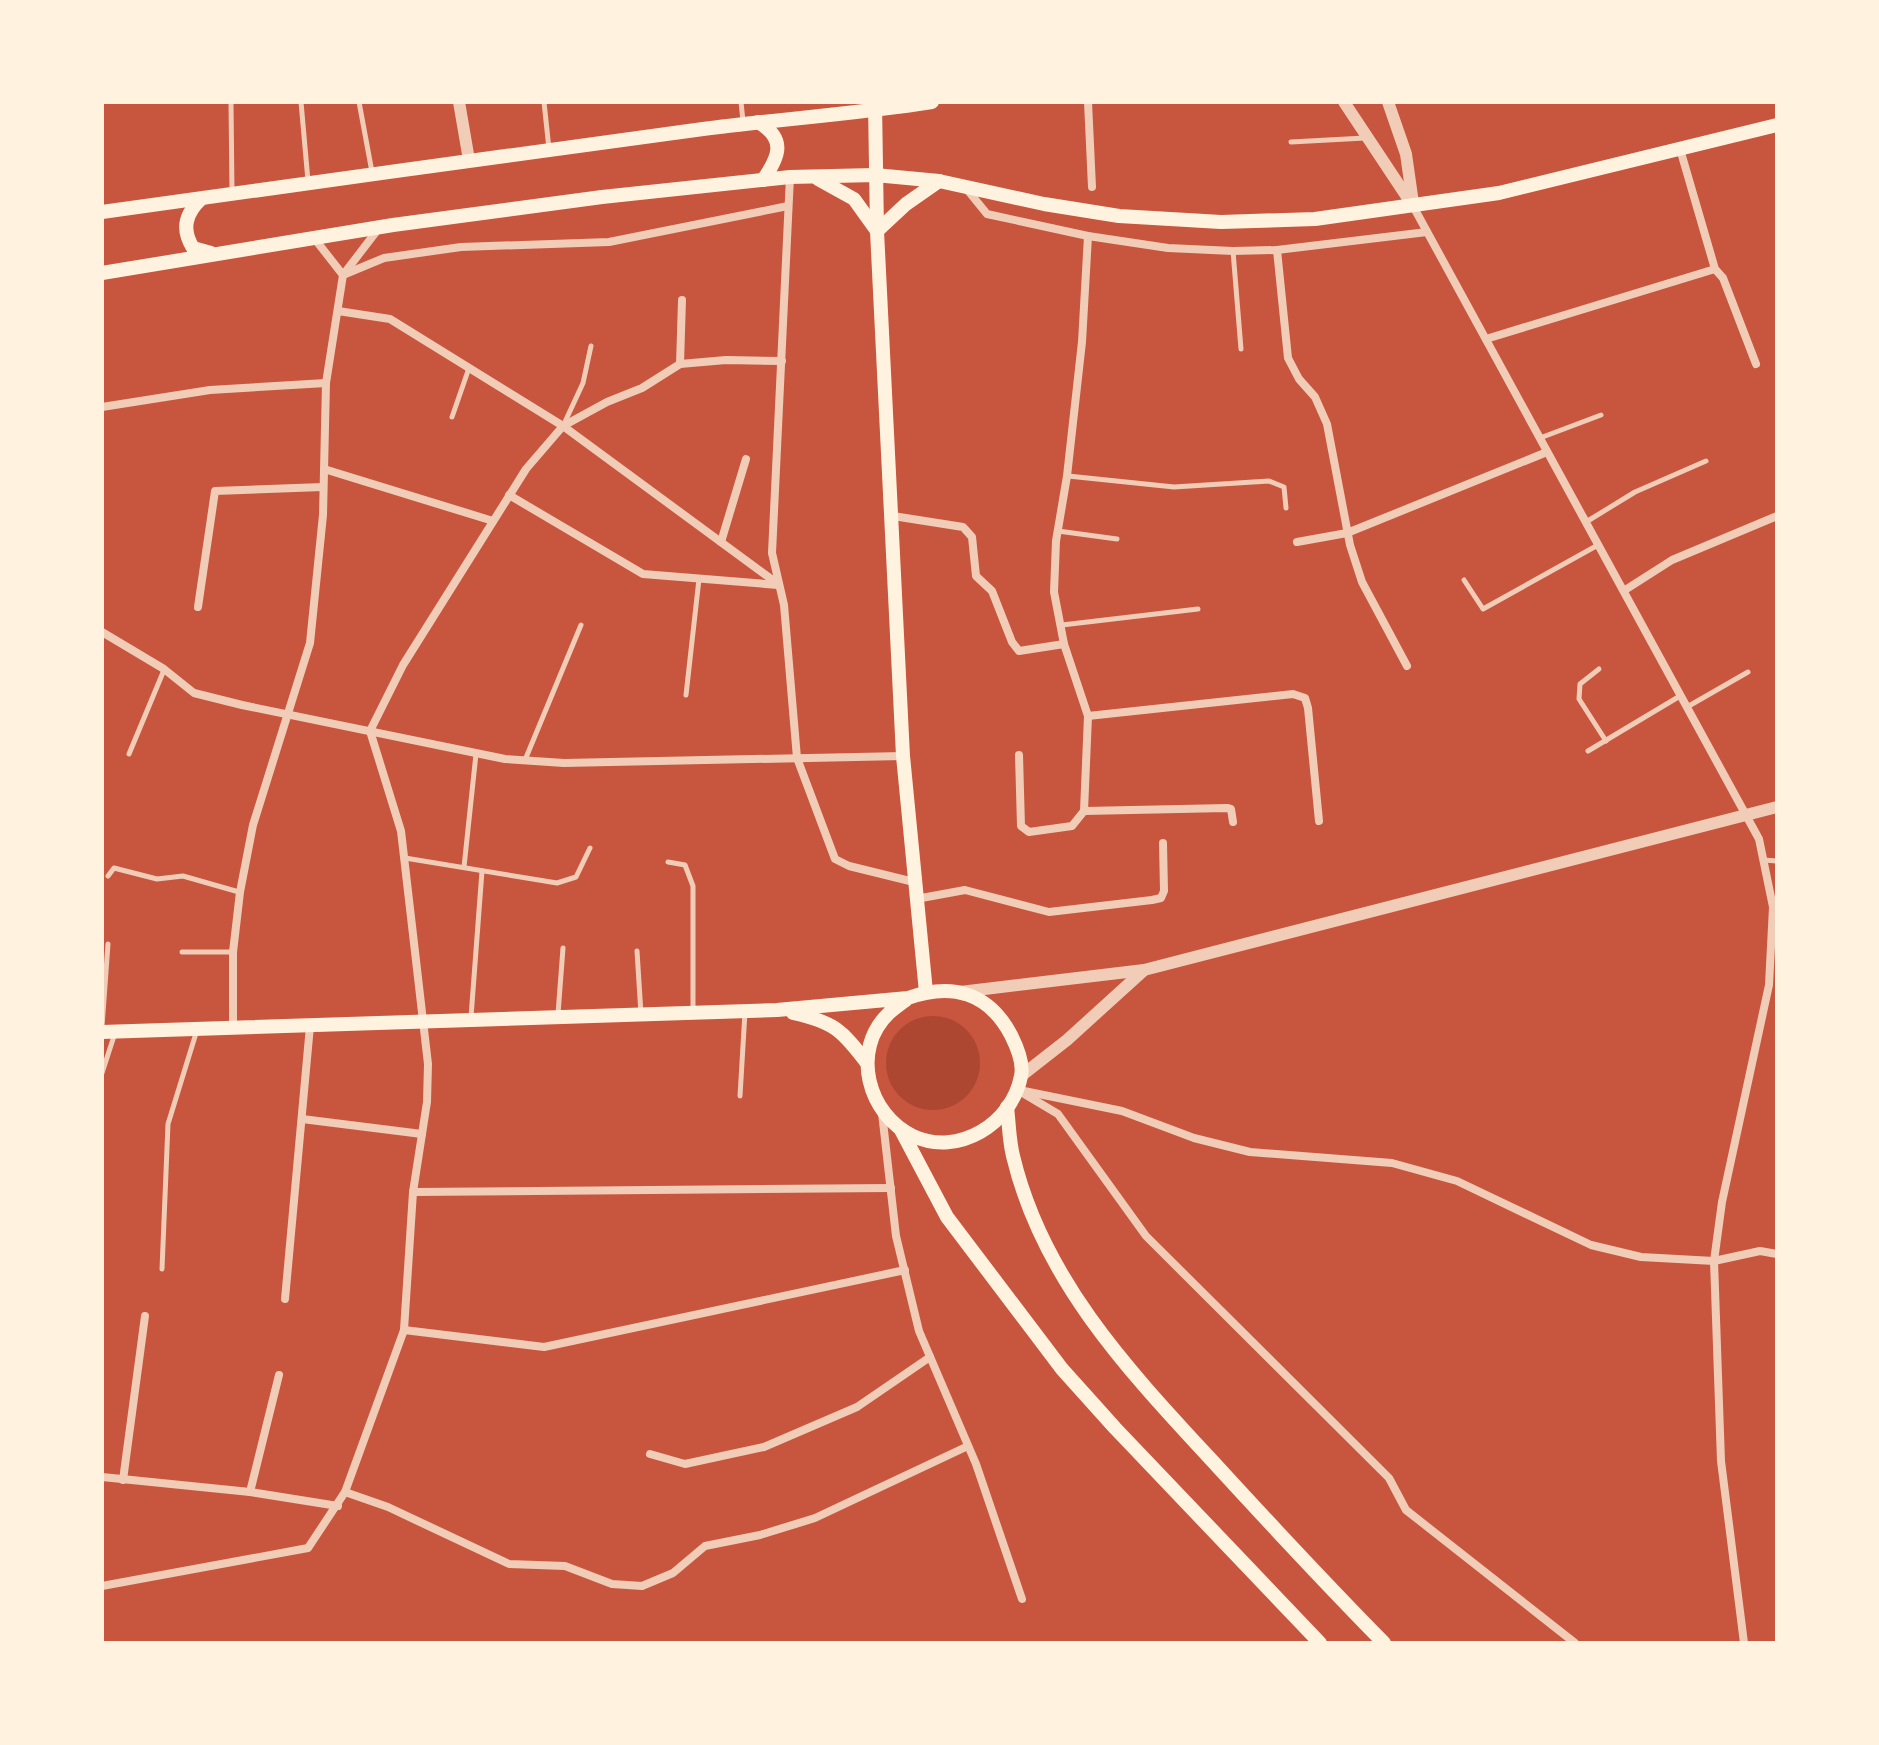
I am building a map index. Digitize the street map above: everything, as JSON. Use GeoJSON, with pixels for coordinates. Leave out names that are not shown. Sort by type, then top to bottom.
{"type":"FeatureCollection","features":[{"type":"Feature","properties":{"kind":"main road"},"geometry":{"type":"LineString","coordinates":[[102,212],[469,160],[932,102]]}},
{"type":"Feature","properties":{"kind":"main road"},"geometry":{"type":"LineString","coordinates":[[875,107],[877,231],[903,756],[926,992]]}},
{"type":"Feature","properties":{"kind":"main road"},"geometry":{"type":"LineString","coordinates":[[751,123],[768,128],[777,147],[777,157],[763,180]]}},
{"type":"Feature","properties":{"kind":"main road"},"geometry":{"type":"LineString","coordinates":[[102,273],[313,237],[505,209],[810,176],[875,175],[939,181],[1092,213],[1221,222],[1315,219],[1499,193],[1777,125]]}},
{"type":"Feature","properties":{"kind":"main road"},"geometry":{"type":"LineString","coordinates":[[810,176],[854,199],[877,231]]}},
{"type":"Feature","properties":{"kind":"main road"},"geometry":{"type":"LineString","coordinates":[[877,231],[906,204],[939,181]]}},
{"type":"Feature","properties":{"kind":"main road"},"geometry":{"type":"LineString","coordinates":[[202,198],[191,208],[187,218],[187,239],[193,248],[217,255]]}},
{"type":"Feature","properties":{"kind":"main road"},"geometry":{"type":"LineString","coordinates":[[106,1030],[777,1010],[908,998],[926,992],[960,992],[984,1002],[1003,1020],[1021,1059],[1018,1083],[1007,1107],[992,1125],[971,1138],[947,1143],[923,1140],[901,1130]]}},
{"type":"Feature","properties":{"kind":"main road"},"geometry":{"type":"LineString","coordinates":[[908,998],[887,1014],[873,1037],[867,1063],[870,1089],[882,1112],[901,1130],[947,1217],[1062,1369],[1320,1643]]}},
{"type":"Feature","properties":{"kind":"main road"},"geometry":{"type":"LineString","coordinates":[[777,1010],[823,1019],[848,1037],[867,1063]]}},
{"type":"Feature","properties":{"kind":"main road"},"geometry":{"type":"LineString","coordinates":[[1007,1107],[1012,1152],[1026,1201],[1050,1257],[1088,1319],[1143,1386],[1384,1643]]}},
{"type":"Feature","properties":{"kind":"street"},"geometry":{"type":"LineString","coordinates":[[459,102],[469,160]]}},
{"type":"Feature","properties":{"kind":"street"},"geometry":{"type":"LineString","coordinates":[[1088,102],[1092,187]]}},
{"type":"Feature","properties":{"kind":"street"},"geometry":{"type":"LineString","coordinates":[[1344,102],[1413,206],[1759,839],[1773,907],[1769,985],[1722,1202],[1714,1261],[1721,1461],[1744,1643]]}},
{"type":"Feature","properties":{"kind":"street"},"geometry":{"type":"LineString","coordinates":[[1388,102],[1406,154],[1413,206]]}},
{"type":"Feature","properties":{"kind":"street"},"geometry":{"type":"LineString","coordinates":[[1680,149],[1715,269],[1723,278],[1756,364]]}},
{"type":"Feature","properties":{"kind":"street"},"geometry":{"type":"LineString","coordinates":[[790,177],[772,553],[784,605],[797,758],[835,859],[849,866],[914,882]]}},
{"type":"Feature","properties":{"kind":"street"},"geometry":{"type":"LineString","coordinates":[[964,186],[987,214],[1088,236],[1168,248],[1277,250],[1427,232]]}},
{"type":"Feature","properties":{"kind":"street"},"geometry":{"type":"LineString","coordinates":[[343,275],[384,258],[461,247],[609,242],[788,206]]}},
{"type":"Feature","properties":{"kind":"street"},"geometry":{"type":"LineString","coordinates":[[233,1028],[233,952],[240,892],[253,825],[310,643],[323,487],[326,383],[343,275],[380,227]]}},
{"type":"Feature","properties":{"kind":"street"},"geometry":{"type":"LineString","coordinates":[[1019,755],[1021,826],[1029,832],[1072,826],[1084,811],[1088,716],[1064,644],[1054,592],[1058,531],[1082,342],[1088,236]]}},
{"type":"Feature","properties":{"kind":"street"},"geometry":{"type":"LineString","coordinates":[[313,237],[343,275]]}},
{"type":"Feature","properties":{"kind":"street"},"geometry":{"type":"LineString","coordinates":[[1277,250],[1288,358],[1299,379],[1315,397],[1327,424],[1347,533],[1362,582],[1407,666]]}},
{"type":"Feature","properties":{"kind":"street"},"geometry":{"type":"LineString","coordinates":[[1486,339],[1715,269]]}},
{"type":"Feature","properties":{"kind":"street"},"geometry":{"type":"LineString","coordinates":[[680,364],[682,300]]}},
{"type":"Feature","properties":{"kind":"street"},"geometry":{"type":"LineString","coordinates":[[338,311],[390,319],[563,426],[778,585]]}},
{"type":"Feature","properties":{"kind":"street"},"geometry":{"type":"LineString","coordinates":[[102,1586],[308,1548],[345,1492],[404,1330],[413,1192],[427,1102],[428,1064],[401,831],[370,731],[403,665],[526,469],[563,426],[607,402],[642,388],[680,364],[726,360],[782,361]]}},
{"type":"Feature","properties":{"kind":"street"},"geometry":{"type":"LineString","coordinates":[[102,407],[210,390],[326,383]]}},
{"type":"Feature","properties":{"kind":"street"},"geometry":{"type":"LineString","coordinates":[[1297,542],[1347,533],[1547,452]]}},
{"type":"Feature","properties":{"kind":"street"},"geometry":{"type":"LineString","coordinates":[[721,542],[746,459]]}},
{"type":"Feature","properties":{"kind":"street"},"geometry":{"type":"LineString","coordinates":[[324,469],[493,521]]}},
{"type":"Feature","properties":{"kind":"street"},"geometry":{"type":"LineString","coordinates":[[198,607],[215,491],[323,487]]}},
{"type":"Feature","properties":{"kind":"street"},"geometry":{"type":"LineString","coordinates":[[509,495],[643,574],[778,585]]}},
{"type":"Feature","properties":{"kind":"street"},"geometry":{"type":"LineString","coordinates":[[893,516],[963,527],[972,537],[976,576],[992,591],[1012,642],[1019,651],[1064,644]]}},
{"type":"Feature","properties":{"kind":"street"},"geometry":{"type":"LineString","coordinates":[[1625,590],[1672,560],[1777,516]]}},
{"type":"Feature","properties":{"kind":"street"},"geometry":{"type":"LineString","coordinates":[[102,632],[164,669],[194,693],[289,715],[525,761],[564,763],[903,756]]}},
{"type":"Feature","properties":{"kind":"street"},"geometry":{"type":"LineString","coordinates":[[1088,716],[1293,694],[1305,698],[1319,821]]}},
{"type":"Feature","properties":{"kind":"street"},"geometry":{"type":"LineString","coordinates":[[960,992],[1144,970],[1777,807]]}},
{"type":"Feature","properties":{"kind":"street"},"geometry":{"type":"LineString","coordinates":[[1084,811],[1227,808],[1231,809],[1233,822]]}},
{"type":"Feature","properties":{"kind":"street"},"geometry":{"type":"LineString","coordinates":[[916,899],[965,890],[1049,912],[1161,898],[1164,891],[1163,843]]}},
{"type":"Feature","properties":{"kind":"street"},"geometry":{"type":"LineString","coordinates":[[1018,1083],[1144,970]]}},
{"type":"Feature","properties":{"kind":"street"},"geometry":{"type":"LineString","coordinates":[[285,1299],[310,1026]]}},
{"type":"Feature","properties":{"kind":"street"},"geometry":{"type":"LineString","coordinates":[[1018,1083],[1122,1111],[1194,1138],[1250,1152],[1392,1163],[1457,1181],[1591,1245],[1641,1257],[1714,1261],[1760,1251],[1777,1254]]}},
{"type":"Feature","properties":{"kind":"street"},"geometry":{"type":"LineString","coordinates":[[1018,1083],[1058,1114],[1146,1236],[1389,1478],[1406,1510],[1575,1643]]}},
{"type":"Feature","properties":{"kind":"street"},"geometry":{"type":"LineString","coordinates":[[882,1112],[896,1236],[919,1331],[968,1446],[1022,1599]]}},
{"type":"Feature","properties":{"kind":"street"},"geometry":{"type":"LineString","coordinates":[[302,1119],[422,1134]]}},
{"type":"Feature","properties":{"kind":"street"},"geometry":{"type":"LineString","coordinates":[[413,1192],[891,1188]]}},
{"type":"Feature","properties":{"kind":"street"},"geometry":{"type":"LineString","coordinates":[[404,1330],[544,1347],[905,1270]]}},
{"type":"Feature","properties":{"kind":"street"},"geometry":{"type":"LineString","coordinates":[[123,1480],[145,1316]]}},
{"type":"Feature","properties":{"kind":"street"},"geometry":{"type":"LineString","coordinates":[[650,1454],[685,1464],[764,1447],[857,1407],[930,1357]]}},
{"type":"Feature","properties":{"kind":"street"},"geometry":{"type":"LineString","coordinates":[[250,1492],[279,1375]]}},
{"type":"Feature","properties":{"kind":"street"},"geometry":{"type":"LineString","coordinates":[[345,1492],[388,1507],[509,1564],[565,1566],[612,1584],[642,1586],[673,1573],[705,1546],[760,1535],[815,1518],[968,1446]]}},
{"type":"Feature","properties":{"kind":"street"},"geometry":{"type":"LineString","coordinates":[[102,1477],[250,1492],[338,1506]]}},
{"type":"Feature","properties":{"kind":"lane"},"geometry":{"type":"LineString","coordinates":[[231,102],[232,194]]}},
{"type":"Feature","properties":{"kind":"lane"},"geometry":{"type":"LineString","coordinates":[[301,102],[308,183]]}},
{"type":"Feature","properties":{"kind":"lane"},"geometry":{"type":"LineString","coordinates":[[359,102],[373,174]]}},
{"type":"Feature","properties":{"kind":"lane"},"geometry":{"type":"LineString","coordinates":[[544,102],[549,150]]}},
{"type":"Feature","properties":{"kind":"lane"},"geometry":{"type":"LineString","coordinates":[[741,102],[751,123]]}},
{"type":"Feature","properties":{"kind":"lane"},"geometry":{"type":"LineString","coordinates":[[1291,142],[1366,138]]}},
{"type":"Feature","properties":{"kind":"lane"},"geometry":{"type":"LineString","coordinates":[[1233,251],[1241,349]]}},
{"type":"Feature","properties":{"kind":"lane"},"geometry":{"type":"LineString","coordinates":[[563,426],[583,383],[591,346]]}},
{"type":"Feature","properties":{"kind":"lane"},"geometry":{"type":"LineString","coordinates":[[452,417],[469,368]]}},
{"type":"Feature","properties":{"kind":"lane"},"geometry":{"type":"LineString","coordinates":[[1540,438],[1601,415]]}},
{"type":"Feature","properties":{"kind":"lane"},"geometry":{"type":"LineString","coordinates":[[1586,522],[1635,492],[1706,461]]}},
{"type":"Feature","properties":{"kind":"lane"},"geometry":{"type":"LineString","coordinates":[[1067,476],[1174,487],[1269,481],[1284,487],[1286,508]]}},
{"type":"Feature","properties":{"kind":"lane"},"geometry":{"type":"LineString","coordinates":[[1058,531],[1117,539]]}},
{"type":"Feature","properties":{"kind":"lane"},"geometry":{"type":"LineString","coordinates":[[1464,580],[1483,609],[1598,545]]}},
{"type":"Feature","properties":{"kind":"lane"},"geometry":{"type":"LineString","coordinates":[[686,695],[699,579]]}},
{"type":"Feature","properties":{"kind":"lane"},"geometry":{"type":"LineString","coordinates":[[1062,625],[1198,609]]}},
{"type":"Feature","properties":{"kind":"lane"},"geometry":{"type":"LineString","coordinates":[[525,761],[581,625]]}},
{"type":"Feature","properties":{"kind":"lane"},"geometry":{"type":"LineString","coordinates":[[129,754],[164,669]]}},
{"type":"Feature","properties":{"kind":"lane"},"geometry":{"type":"LineString","coordinates":[[1599,669],[1580,684],[1579,699],[1606,741]]}},
{"type":"Feature","properties":{"kind":"lane"},"geometry":{"type":"LineString","coordinates":[[1687,707],[1748,672]]}},
{"type":"Feature","properties":{"kind":"lane"},"geometry":{"type":"LineString","coordinates":[[1588,751],[1681,695]]}},
{"type":"Feature","properties":{"kind":"lane"},"geometry":{"type":"LineString","coordinates":[[464,868],[476,753]]}},
{"type":"Feature","properties":{"kind":"lane"},"geometry":{"type":"LineString","coordinates":[[405,858],[557,883],[576,877],[590,848]]}},
{"type":"Feature","properties":{"kind":"lane"},"geometry":{"type":"LineString","coordinates":[[1763,860],[1777,861]]}},
{"type":"Feature","properties":{"kind":"lane"},"geometry":{"type":"LineString","coordinates":[[668,862],[685,865],[693,886],[693,1013]]}},
{"type":"Feature","properties":{"kind":"lane"},"geometry":{"type":"LineString","coordinates":[[108,876],[114,868],[157,879],[183,876],[240,892]]}},
{"type":"Feature","properties":{"kind":"lane"},"geometry":{"type":"LineString","coordinates":[[471,1021],[482,871]]}},
{"type":"Feature","properties":{"kind":"lane"},"geometry":{"type":"LineString","coordinates":[[102,1073],[108,944]]}},
{"type":"Feature","properties":{"kind":"lane"},"geometry":{"type":"LineString","coordinates":[[558,1018],[563,948]]}},
{"type":"Feature","properties":{"kind":"lane"},"geometry":{"type":"LineString","coordinates":[[637,951],[641,1015]]}},
{"type":"Feature","properties":{"kind":"lane"},"geometry":{"type":"LineString","coordinates":[[182,952],[233,952]]}},
{"type":"Feature","properties":{"kind":"lane"},"geometry":{"type":"LineString","coordinates":[[740,1096],[745,1011]]}},
{"type":"Feature","properties":{"kind":"lane"},"geometry":{"type":"LineString","coordinates":[[162,1269],[168,1124],[197,1029]]}},
{"type":"Feature","properties":{"kind":"shaded area"},"geometry":{"type":"Polygon","coordinates":[[[933,1016],[951,1020],[966,1030],[976,1045],[980,1063],[976,1081],[966,1096],[951,1106],[933,1110],[915,1106],[900,1096],[890,1081],[886,1063],[890,1045],[900,1030],[915,1020],[933,1016]]]}}]}
